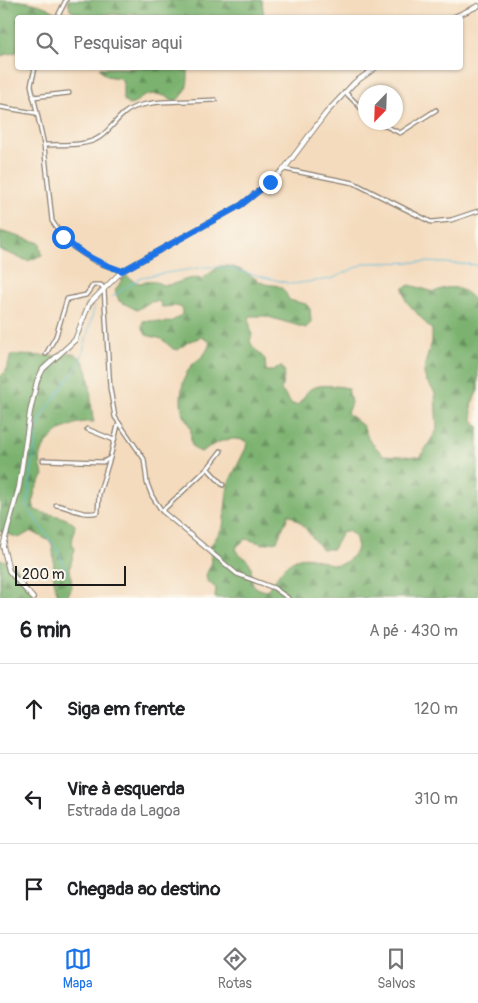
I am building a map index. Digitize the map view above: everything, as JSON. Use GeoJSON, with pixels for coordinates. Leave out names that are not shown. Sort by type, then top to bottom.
{"type":"FeatureCollection","features":[{"type":"Feature","properties":{"kind":"street"},"geometry":{"type":"LineString","coordinates":[[59,15],[66,0]]}},
{"type":"Feature","properties":{"kind":"street"},"geometry":{"type":"LineString","coordinates":[[458,15],[478,6]]}},
{"type":"Feature","properties":{"kind":"street"},"geometry":{"type":"LineString","coordinates":[[34,70],[31,85],[44,145],[50,212],[56,228],[73,247],[83,254],[96,262],[122,271]]}},
{"type":"Feature","properties":{"kind":"street"},"geometry":{"type":"LineString","coordinates":[[33,598],[9,571],[3,546],[19,487],[30,412],[40,374],[78,336],[89,304],[122,271],[241,205],[284,169],[310,132],[345,92],[372,70]]}},
{"type":"Feature","properties":{"kind":"street"},"geometry":{"type":"LineString","coordinates":[[345,92],[358,104]]}},
{"type":"Feature","properties":{"kind":"street"},"geometry":{"type":"LineString","coordinates":[[33,97],[69,93]]}},
{"type":"Feature","properties":{"kind":"street"},"geometry":{"type":"LineString","coordinates":[[44,145],[94,140],[133,107],[145,104],[215,100]]}},
{"type":"Feature","properties":{"kind":"street"},"geometry":{"type":"LineString","coordinates":[[0,107],[36,113]]}},
{"type":"Feature","properties":{"kind":"street"},"geometry":{"type":"LineString","coordinates":[[394,130],[400,133],[436,110]]}},
{"type":"Feature","properties":{"kind":"street"},"geometry":{"type":"LineString","coordinates":[[284,169],[354,183],[431,222],[450,220],[478,211]]}},
{"type":"Feature","properties":{"kind":"street"},"geometry":{"type":"LineString","coordinates":[[46,354],[56,336],[66,298],[86,294],[93,286],[100,285],[104,288]]}},
{"type":"Feature","properties":{"kind":"street"},"geometry":{"type":"LineString","coordinates":[[104,288],[113,409],[118,424],[142,453],[146,463],[148,489],[162,512],[240,576],[274,588],[288,598]]}},
{"type":"Feature","properties":{"kind":"street"},"geometry":{"type":"LineString","coordinates":[[56,505],[89,514],[98,512],[98,498],[118,424]]}},
{"type":"Feature","properties":{"kind":"street"},"geometry":{"type":"LineString","coordinates":[[88,429],[114,440]]}},
{"type":"Feature","properties":{"kind":"street"},"geometry":{"type":"LineString","coordinates":[[162,512],[208,469],[221,451]]}},
{"type":"Feature","properties":{"kind":"street"},"geometry":{"type":"LineString","coordinates":[[43,460],[99,462],[110,458]]}},
{"type":"Feature","properties":{"kind":"street"},"geometry":{"type":"LineString","coordinates":[[208,469],[223,484]]}},
{"type":"Feature","properties":{"kind":"green space"},"geometry":{"type":"Polygon","coordinates":[[[0,0],[24,1],[40,5],[59,15],[15,15],[15,52],[0,56],[0,0]]]}},
{"type":"Feature","properties":{"kind":"green space"},"geometry":{"type":"Polygon","coordinates":[[[68,0],[262,0],[264,15],[136,15],[136,13],[128,15],[79,15],[70,10],[68,0]]]}},
{"type":"Feature","properties":{"kind":"green space"},"geometry":{"type":"Polygon","coordinates":[[[101,70],[188,70],[188,82],[183,94],[175,101],[153,94],[143,97],[134,104],[128,105],[123,99],[123,82],[119,78],[106,76],[101,70]]]}},
{"type":"Feature","properties":{"kind":"green space"},"geometry":{"type":"Polygon","coordinates":[[[0,231],[40,243],[42,255],[28,261],[0,250],[0,231]]]}},
{"type":"Feature","properties":{"kind":"green space"},"geometry":{"type":"Polygon","coordinates":[[[220,266],[231,267],[241,270],[265,284],[279,286],[286,293],[289,300],[306,304],[310,309],[311,322],[306,328],[265,316],[250,316],[249,321],[252,335],[250,341],[253,347],[265,359],[266,371],[272,371],[281,366],[285,372],[281,390],[292,404],[297,405],[309,390],[317,386],[348,388],[351,403],[347,413],[363,426],[369,440],[383,455],[420,457],[437,430],[435,393],[426,380],[424,373],[432,342],[432,330],[406,301],[403,288],[410,285],[434,292],[447,288],[458,289],[468,294],[478,304],[478,390],[471,405],[473,420],[478,426],[478,598],[215,598],[216,588],[207,581],[206,575],[212,562],[210,547],[223,527],[228,484],[246,448],[247,442],[229,439],[201,452],[193,447],[190,427],[182,410],[182,391],[187,372],[208,349],[210,342],[201,337],[188,342],[178,350],[173,349],[162,339],[146,335],[142,327],[143,321],[171,321],[182,314],[182,308],[176,306],[162,307],[159,301],[150,302],[137,310],[119,301],[115,290],[126,275],[140,283],[156,282],[163,285],[191,278],[202,279],[220,266]],[[289,514],[277,541],[264,544],[246,539],[237,546],[236,551],[251,566],[252,583],[259,589],[266,591],[282,570],[294,560],[303,557],[326,563],[341,564],[348,560],[356,551],[356,539],[353,534],[347,531],[342,533],[333,549],[321,549],[302,524],[289,514]]]}},
{"type":"Feature","properties":{"kind":"green space"},"geometry":{"type":"Polygon","coordinates":[[[68,353],[77,355],[83,361],[87,370],[94,422],[73,425],[53,436],[46,444],[41,454],[40,464],[44,475],[37,487],[33,501],[35,510],[61,517],[75,525],[72,543],[75,549],[70,567],[72,587],[67,597],[60,598],[55,585],[51,542],[31,531],[19,538],[0,531],[0,377],[6,371],[11,355],[55,356],[59,358],[68,353]]]}},
{"type":"Feature","properties":{"kind":"green space"},"geometry":{"type":"Polygon","coordinates":[[[0,559],[13,565],[23,574],[34,598],[0,598],[0,559]]]}},
{"type":"Feature","properties":{"kind":"waterway"},"geometry":{"type":"LineString","coordinates":[[112,297],[141,277],[205,267],[223,267],[292,284],[331,279],[366,263],[427,262],[478,265]]}},
{"type":"Feature","properties":{"kind":"waterway"},"geometry":{"type":"LineString","coordinates":[[67,574],[59,552],[27,507],[37,430],[44,413],[80,363],[95,305]]}},
{"type":"Feature","properties":{"kind":"route"},"geometry":{"type":"LineString","coordinates":[[63,237],[73,247],[96,262],[122,271],[241,205],[270,182]]}}]}
